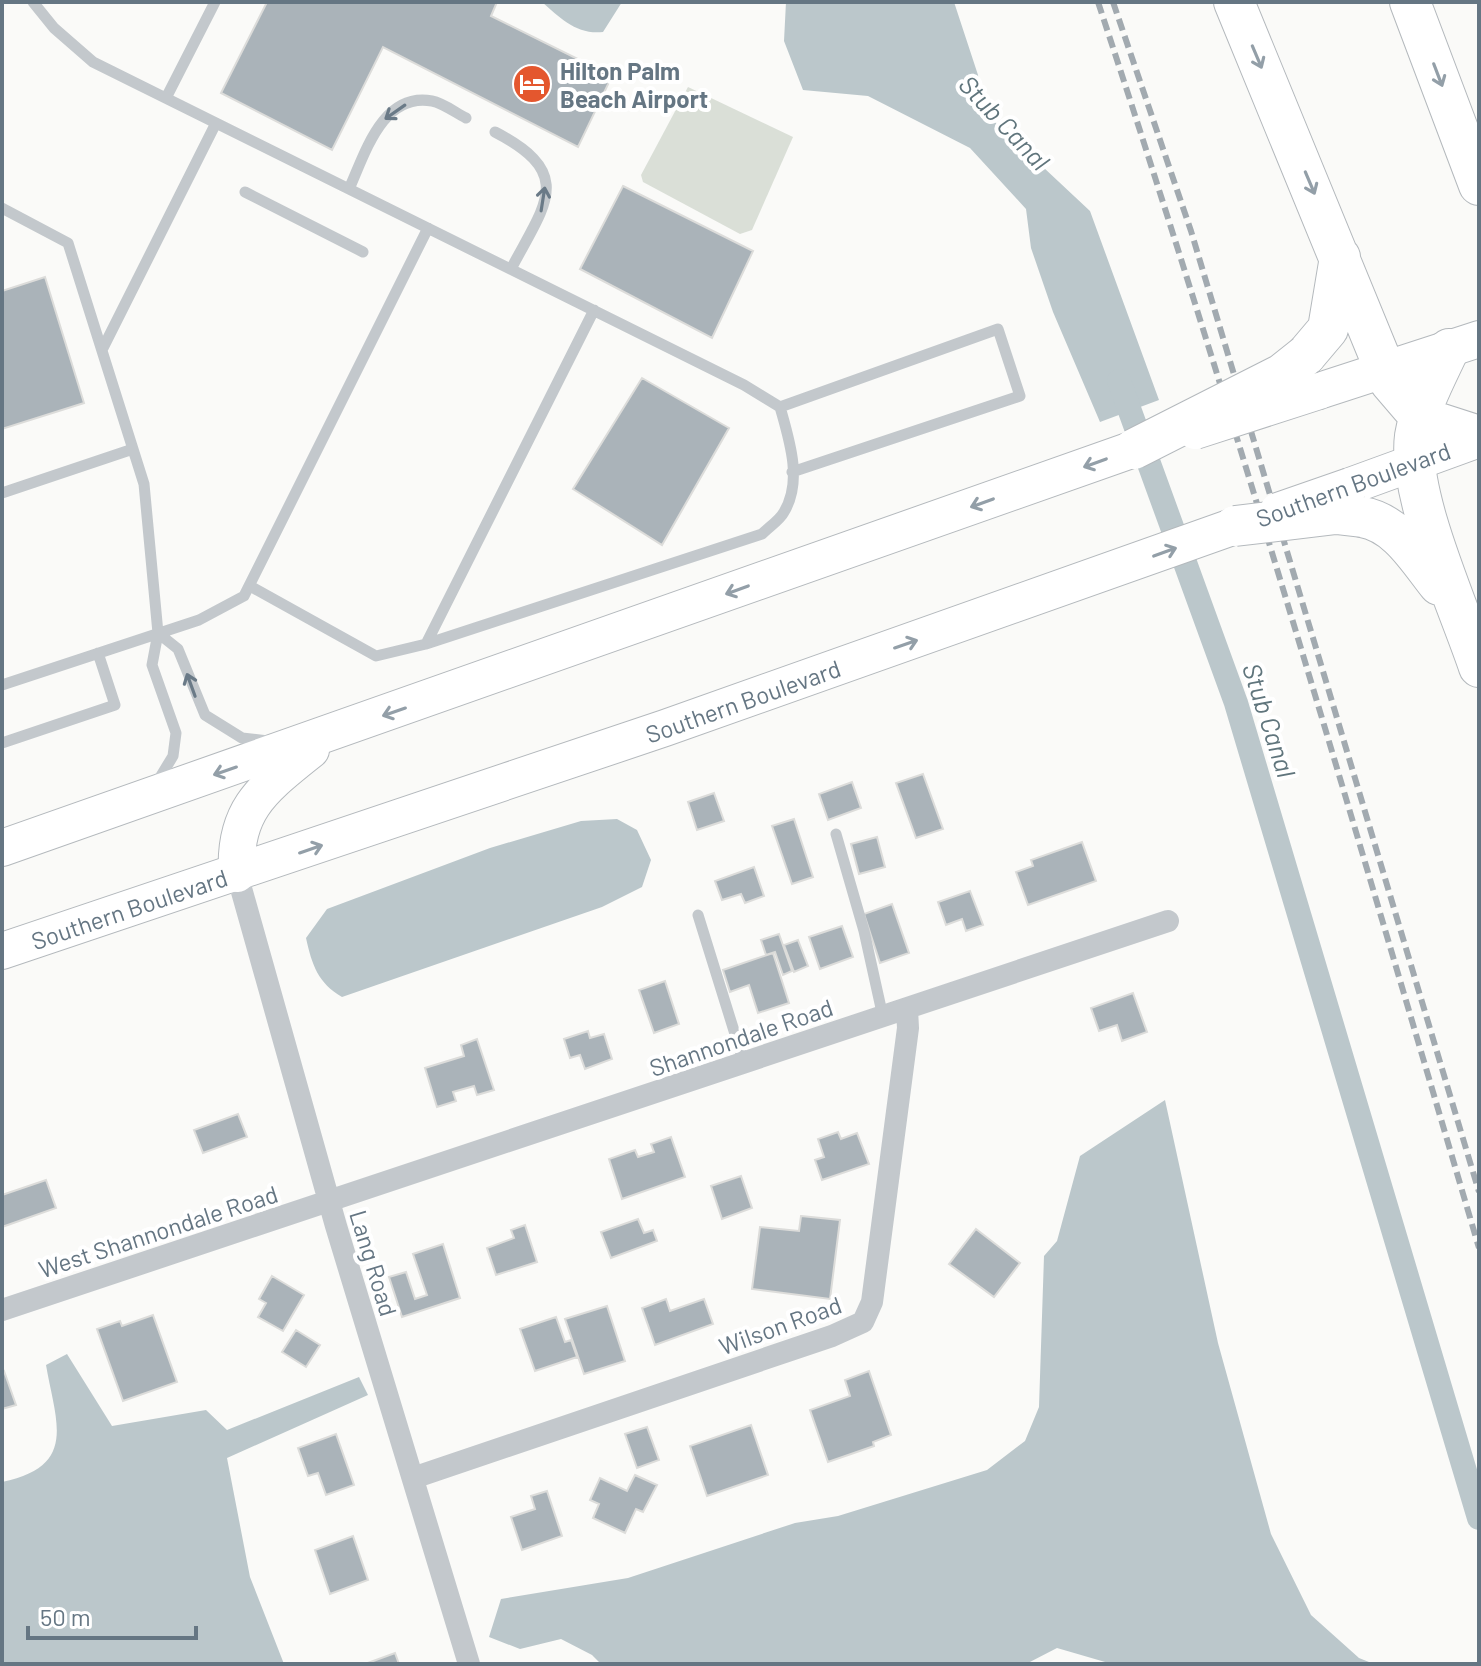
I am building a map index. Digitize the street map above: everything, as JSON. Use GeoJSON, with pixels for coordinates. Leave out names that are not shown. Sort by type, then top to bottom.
{"type":"FeatureCollection","features":[{"type":"Feature","properties":{"kind":"highway"},"geometry":{"type":"LineString","coordinates":[[1234,2],[1340,253],[1384,370],[1397,393],[1420,417],[1479,438]]}},
{"type":"Feature","properties":{"kind":"highway"},"geometry":{"type":"LineString","coordinates":[[1410,2],[1479,185]]}},
{"type":"Feature","properties":{"kind":"highway"},"geometry":{"type":"LineString","coordinates":[[1312,373],[1328,329],[1340,253]]}},
{"type":"Feature","properties":{"kind":"highway"},"geometry":{"type":"LineString","coordinates":[[2,848],[1134,449],[1282,374],[1384,370],[1464,344]]}},
{"type":"Feature","properties":{"kind":"highway"},"geometry":{"type":"LineString","coordinates":[[1464,344],[1420,417],[1414,462],[1422,505],[1479,667]]}},
{"type":"Feature","properties":{"kind":"highway","name":"Southern Boulevard"},"geometry":{"type":"LineString","coordinates":[[1356,502],[1414,462],[1479,438]]}},
{"type":"Feature","properties":{"kind":"highway"},"geometry":{"type":"LineString","coordinates":[[1235,526],[1336,514],[1356,502],[1405,542],[1461,614]]}},
{"type":"Feature","properties":{"kind":"highway","name":"Southern Boulevard"},"geometry":{"type":"LineString","coordinates":[[2,951],[237,874],[1094,579],[1235,526]]}},
{"type":"Feature","properties":{"kind":"highway"},"geometry":{"type":"LineString","coordinates":[[237,874],[235,843],[246,814],[270,783],[315,740]]}},
{"type":"Feature","properties":{"kind":"street","name":"Lang Road"},"geometry":{"type":"LineString","coordinates":[[237,874],[329,1202],[469,1664]]}},
{"type":"Feature","properties":{"kind":"street","name":"Shannondale Road"},"geometry":{"type":"LineString","coordinates":[[329,1202],[1168,921]]}},
{"type":"Feature","properties":{"kind":"street","name":"Wilson Road"},"geometry":{"type":"LineString","coordinates":[[413,1478],[817,1341],[863,1322],[872,1302],[908,1028],[907,1009]]}},
{"type":"Feature","properties":{"kind":"street","name":"West Shannondale Road"},"geometry":{"type":"LineString","coordinates":[[2,1310],[329,1202]]}},
{"type":"Feature","properties":{"kind":"lane"},"geometry":{"type":"LineString","coordinates":[[33,2],[54,28],[93,62],[744,385],[780,407],[791,446],[793,487],[784,513],[762,534],[426,644],[376,656],[250,586]]}},
{"type":"Feature","properties":{"kind":"lane"},"geometry":{"type":"LineString","coordinates":[[166,98],[215,2]]}},
{"type":"Feature","properties":{"kind":"lane"},"geometry":{"type":"LineString","coordinates":[[349,189],[379,124],[397,108],[433,101],[466,118]]}},
{"type":"Feature","properties":{"kind":"lane"},"geometry":{"type":"LineString","coordinates":[[102,350],[216,123]]}},
{"type":"Feature","properties":{"kind":"lane"},"geometry":{"type":"LineString","coordinates":[[495,132],[526,148],[545,175],[546,196],[542,211],[511,269]]}},
{"type":"Feature","properties":{"kind":"lane"},"geometry":{"type":"LineString","coordinates":[[245,192],[363,252]]}},
{"type":"Feature","properties":{"kind":"lane"},"geometry":{"type":"LineString","coordinates":[[2,208],[68,243],[144,484],[158,633],[152,665],[176,733],[173,756],[147,799]]}},
{"type":"Feature","properties":{"kind":"lane"},"geometry":{"type":"LineString","coordinates":[[2,685],[158,633],[229,606],[244,596],[428,228]]}},
{"type":"Feature","properties":{"kind":"lane"},"geometry":{"type":"LineString","coordinates":[[426,644],[594,310]]}},
{"type":"Feature","properties":{"kind":"lane"},"geometry":{"type":"LineString","coordinates":[[780,407],[998,329],[1020,396],[792,472]]}},
{"type":"Feature","properties":{"kind":"lane"},"geometry":{"type":"LineString","coordinates":[[2,493],[133,449]]}},
{"type":"Feature","properties":{"kind":"lane"},"geometry":{"type":"LineString","coordinates":[[158,633],[178,649],[197,701],[214,722],[242,738],[315,740]]}},
{"type":"Feature","properties":{"kind":"lane"},"geometry":{"type":"LineString","coordinates":[[2,743],[115,705],[98,653]]}},
{"type":"Feature","properties":{"kind":"lane"},"geometry":{"type":"LineString","coordinates":[[836,834],[864,931],[883,1017]]}},
{"type":"Feature","properties":{"kind":"lane"},"geometry":{"type":"LineString","coordinates":[[698,915],[744,1063]]}},
{"type":"Feature","properties":{"kind":"shaded area"},"geometry":{"type":"Polygon","coordinates":[[[542,2],[622,2],[603,32],[594,32],[570,24],[542,2]]]}},
{"type":"Feature","properties":{"kind":"shaded area"},"geometry":{"type":"Polygon","coordinates":[[[786,2],[954,2],[978,75],[982,110],[1090,211],[1159,400],[1100,422],[1053,312],[1031,248],[1026,209],[970,148],[868,96],[803,90],[784,41],[786,2]]]}},
{"type":"Feature","properties":{"kind":"shaded area"},"geometry":{"type":"Polygon","coordinates":[[[688,87],[793,137],[752,230],[740,234],[643,182],[641,175],[688,87]]]}},
{"type":"Feature","properties":{"kind":"shaded area"},"geometry":{"type":"Polygon","coordinates":[[[617,819],[637,830],[651,860],[642,887],[602,907],[342,997],[327,986],[317,972],[306,938],[327,909],[490,848],[581,821],[617,819]]]}},
{"type":"Feature","properties":{"kind":"shaded area"},"geometry":{"type":"Polygon","coordinates":[[[1165,1100],[1218,1343],[1271,1534],[1311,1615],[1359,1658],[1374,1664],[1112,1664],[1057,1648],[1026,1664],[601,1664],[592,1655],[561,1639],[520,1649],[489,1637],[501,1599],[628,1578],[795,1523],[838,1516],[987,1470],[1025,1441],[1039,1407],[1044,1256],[1057,1241],[1080,1156],[1165,1100]]]}},
{"type":"Feature","properties":{"kind":"shaded area"},"geometry":{"type":"Polygon","coordinates":[[[67,1354],[112,1426],[206,1410],[227,1430],[359,1377],[368,1395],[227,1458],[250,1577],[284,1664],[2,1664],[2,1482],[26,1475],[42,1465],[52,1453],[57,1423],[46,1365],[67,1354]]]}},
{"type":"Feature","properties":{"kind":"building","name":"Hilton Palm Beach Airport"},"geometry":{"type":"Polygon","coordinates":[[[267,2],[497,2],[491,16],[612,76],[578,147],[383,47],[332,150],[221,93],[267,2]]]}},
{"type":"Feature","properties":{"kind":"building"},"geometry":{"type":"Polygon","coordinates":[[[623,186],[753,251],[712,338],[580,269],[623,186]]]}},
{"type":"Feature","properties":{"kind":"building"},"geometry":{"type":"Polygon","coordinates":[[[45,277],[84,403],[2,429],[2,291],[45,277]]]}},
{"type":"Feature","properties":{"kind":"building"},"geometry":{"type":"Polygon","coordinates":[[[642,378],[729,428],[662,545],[573,489],[642,378]]]}},
{"type":"Feature","properties":{"kind":"building"},"geometry":{"type":"Polygon","coordinates":[[[923,774],[943,829],[916,838],[896,783],[923,774]]]}},
{"type":"Feature","properties":{"kind":"building"},"geometry":{"type":"Polygon","coordinates":[[[852,782],[861,808],[828,820],[819,794],[852,782]]]}},
{"type":"Feature","properties":{"kind":"building"},"geometry":{"type":"Polygon","coordinates":[[[714,793],[724,821],[697,830],[688,802],[714,793]]]}},
{"type":"Feature","properties":{"kind":"building"},"geometry":{"type":"Polygon","coordinates":[[[794,819],[813,877],[792,884],[772,826],[794,819]]]}},
{"type":"Feature","properties":{"kind":"building"},"geometry":{"type":"Polygon","coordinates":[[[877,837],[885,867],[859,874],[851,844],[877,837]]]}},
{"type":"Feature","properties":{"kind":"building"},"geometry":{"type":"Polygon","coordinates":[[[1082,842],[1096,881],[1028,905],[1016,872],[1033,866],[1031,860],[1082,842]]]}},
{"type":"Feature","properties":{"kind":"building"},"geometry":{"type":"Polygon","coordinates":[[[754,867],[764,896],[745,903],[741,894],[722,900],[715,881],[754,867]]]}},
{"type":"Feature","properties":{"kind":"building"},"geometry":{"type":"Polygon","coordinates":[[[970,891],[983,925],[966,931],[962,919],[946,925],[938,902],[970,891]]]}},
{"type":"Feature","properties":{"kind":"building"},"geometry":{"type":"Polygon","coordinates":[[[892,904],[909,953],[880,963],[864,914],[892,904]]]}},
{"type":"Feature","properties":{"kind":"building"},"geometry":{"type":"Polygon","coordinates":[[[842,926],[853,957],[820,969],[809,937],[842,926]]]}},
{"type":"Feature","properties":{"kind":"building"},"geometry":{"type":"Polygon","coordinates":[[[779,934],[792,971],[783,975],[775,952],[766,955],[761,940],[779,934]]]}},
{"type":"Feature","properties":{"kind":"building"},"geometry":{"type":"Polygon","coordinates":[[[798,940],[808,966],[794,972],[784,945],[798,940]]]}},
{"type":"Feature","properties":{"kind":"building"},"geometry":{"type":"Polygon","coordinates":[[[773,953],[789,1003],[758,1013],[749,985],[730,992],[723,970],[773,953]]]}},
{"type":"Feature","properties":{"kind":"building"},"geometry":{"type":"Polygon","coordinates":[[[665,981],[679,1024],[654,1033],[639,990],[665,981]]]}},
{"type":"Feature","properties":{"kind":"building"},"geometry":{"type":"Polygon","coordinates":[[[1133,993],[1147,1032],[1122,1041],[1117,1025],[1099,1031],[1091,1008],[1133,993]]]}},
{"type":"Feature","properties":{"kind":"building"},"geometry":{"type":"Polygon","coordinates":[[[588,1031],[590,1038],[604,1034],[612,1059],[585,1069],[580,1055],[570,1058],[564,1039],[588,1031]]]}},
{"type":"Feature","properties":{"kind":"building"},"geometry":{"type":"Polygon","coordinates":[[[477,1039],[494,1090],[477,1095],[474,1086],[453,1092],[456,1101],[437,1107],[425,1068],[464,1056],[461,1045],[477,1039]]]}},
{"type":"Feature","properties":{"kind":"building"},"geometry":{"type":"Polygon","coordinates":[[[238,1114],[247,1137],[203,1153],[194,1130],[238,1114]]]}},
{"type":"Feature","properties":{"kind":"building"},"geometry":{"type":"Polygon","coordinates":[[[838,1132],[841,1139],[857,1133],[869,1164],[822,1180],[815,1160],[824,1157],[818,1139],[838,1132]]]}},
{"type":"Feature","properties":{"kind":"building"},"geometry":{"type":"Polygon","coordinates":[[[671,1137],[685,1177],[622,1199],[609,1159],[635,1150],[638,1157],[654,1152],[651,1144],[671,1137]]]}},
{"type":"Feature","properties":{"kind":"building"},"geometry":{"type":"Polygon","coordinates":[[[741,1176],[752,1208],[722,1219],[711,1186],[741,1176]]]}},
{"type":"Feature","properties":{"kind":"building"},"geometry":{"type":"Polygon","coordinates":[[[46,1180],[56,1208],[2,1227],[2,1195],[46,1180]]]}},
{"type":"Feature","properties":{"kind":"building"},"geometry":{"type":"Polygon","coordinates":[[[801,1216],[840,1220],[830,1299],[752,1289],[760,1227],[799,1231],[801,1216]]]}},
{"type":"Feature","properties":{"kind":"building"},"geometry":{"type":"Polygon","coordinates":[[[638,1219],[644,1233],[653,1230],[657,1241],[611,1258],[601,1232],[638,1219]]]}},
{"type":"Feature","properties":{"kind":"building"},"geometry":{"type":"Polygon","coordinates":[[[525,1225],[537,1262],[496,1275],[487,1248],[514,1238],[511,1230],[525,1225]]]}},
{"type":"Feature","properties":{"kind":"building"},"geometry":{"type":"Polygon","coordinates":[[[976,1229],[1020,1263],[994,1297],[949,1264],[976,1229]]]}},
{"type":"Feature","properties":{"kind":"building"},"geometry":{"type":"Polygon","coordinates":[[[443,1244],[460,1298],[402,1317],[389,1277],[406,1272],[415,1299],[427,1295],[413,1254],[443,1244]]]}},
{"type":"Feature","properties":{"kind":"building"},"geometry":{"type":"Polygon","coordinates":[[[272,1276],[304,1295],[283,1331],[258,1317],[266,1303],[259,1299],[272,1276]]]}},
{"type":"Feature","properties":{"kind":"building"},"geometry":{"type":"Polygon","coordinates":[[[666,1299],[670,1311],[704,1299],[713,1324],[655,1345],[642,1308],[666,1299]]]}},
{"type":"Feature","properties":{"kind":"building"},"geometry":{"type":"Polygon","coordinates":[[[607,1306],[625,1361],[584,1374],[565,1319],[607,1306]]]}},
{"type":"Feature","properties":{"kind":"building"},"geometry":{"type":"Polygon","coordinates":[[[153,1315],[177,1382],[123,1401],[97,1329],[120,1321],[122,1326],[153,1315]]]}},
{"type":"Feature","properties":{"kind":"building"},"geometry":{"type":"Polygon","coordinates":[[[556,1317],[565,1342],[571,1340],[577,1357],[535,1371],[520,1329],[556,1317]]]}},
{"type":"Feature","properties":{"kind":"building"},"geometry":{"type":"Polygon","coordinates":[[[296,1330],[320,1345],[306,1367],[282,1352],[296,1330]]]}},
{"type":"Feature","properties":{"kind":"building"},"geometry":{"type":"Polygon","coordinates":[[[869,1371],[891,1435],[873,1442],[874,1446],[828,1462],[810,1410],[850,1396],[845,1380],[869,1371]]]}},
{"type":"Feature","properties":{"kind":"building"},"geometry":{"type":"Polygon","coordinates":[[[2,1372],[16,1405],[2,1409],[2,1372]]]}},
{"type":"Feature","properties":{"kind":"building"},"geometry":{"type":"Polygon","coordinates":[[[751,1425],[768,1475],[707,1496],[690,1446],[751,1425]]]}},
{"type":"Feature","properties":{"kind":"building"},"geometry":{"type":"Polygon","coordinates":[[[647,1427],[659,1460],[637,1468],[625,1434],[647,1427]]]}},
{"type":"Feature","properties":{"kind":"building"},"geometry":{"type":"Polygon","coordinates":[[[336,1434],[354,1485],[326,1495],[318,1473],[308,1476],[298,1448],[336,1434]]]}},
{"type":"Feature","properties":{"kind":"building"},"geometry":{"type":"Polygon","coordinates":[[[635,1475],[657,1485],[643,1512],[636,1509],[625,1533],[593,1518],[599,1504],[590,1500],[600,1478],[627,1491],[635,1475]]]}},
{"type":"Feature","properties":{"kind":"building"},"geometry":{"type":"Polygon","coordinates":[[[547,1491],[562,1536],[522,1550],[511,1517],[535,1509],[531,1496],[547,1491]]]}},
{"type":"Feature","properties":{"kind":"building"},"geometry":{"type":"Polygon","coordinates":[[[353,1536],[368,1580],[330,1594],[315,1550],[353,1536]]]}},
{"type":"Feature","properties":{"kind":"building"},"geometry":{"type":"Polygon","coordinates":[[[395,1653],[399,1664],[365,1664],[395,1653]]]}},
{"type":"Feature","properties":{"kind":"waterway","name":"Stub Canal"},"geometry":{"type":"LineString","coordinates":[[1119,381],[1236,703],[1479,1518]]}},
{"type":"Feature","properties":{"kind":"railway"},"geometry":{"type":"LineString","coordinates":[[1098,2],[1246,467],[1479,1248]]}},
{"type":"Feature","properties":{"kind":"railway"},"geometry":{"type":"LineString","coordinates":[[1113,2],[1191,231],[1479,1192]]}},
{"type":"Feature","properties":{"kind":"place","name":"Hilton Palm Beach Airport"},"geometry":{"type":"Point","coordinates":[532,84]}}]}
